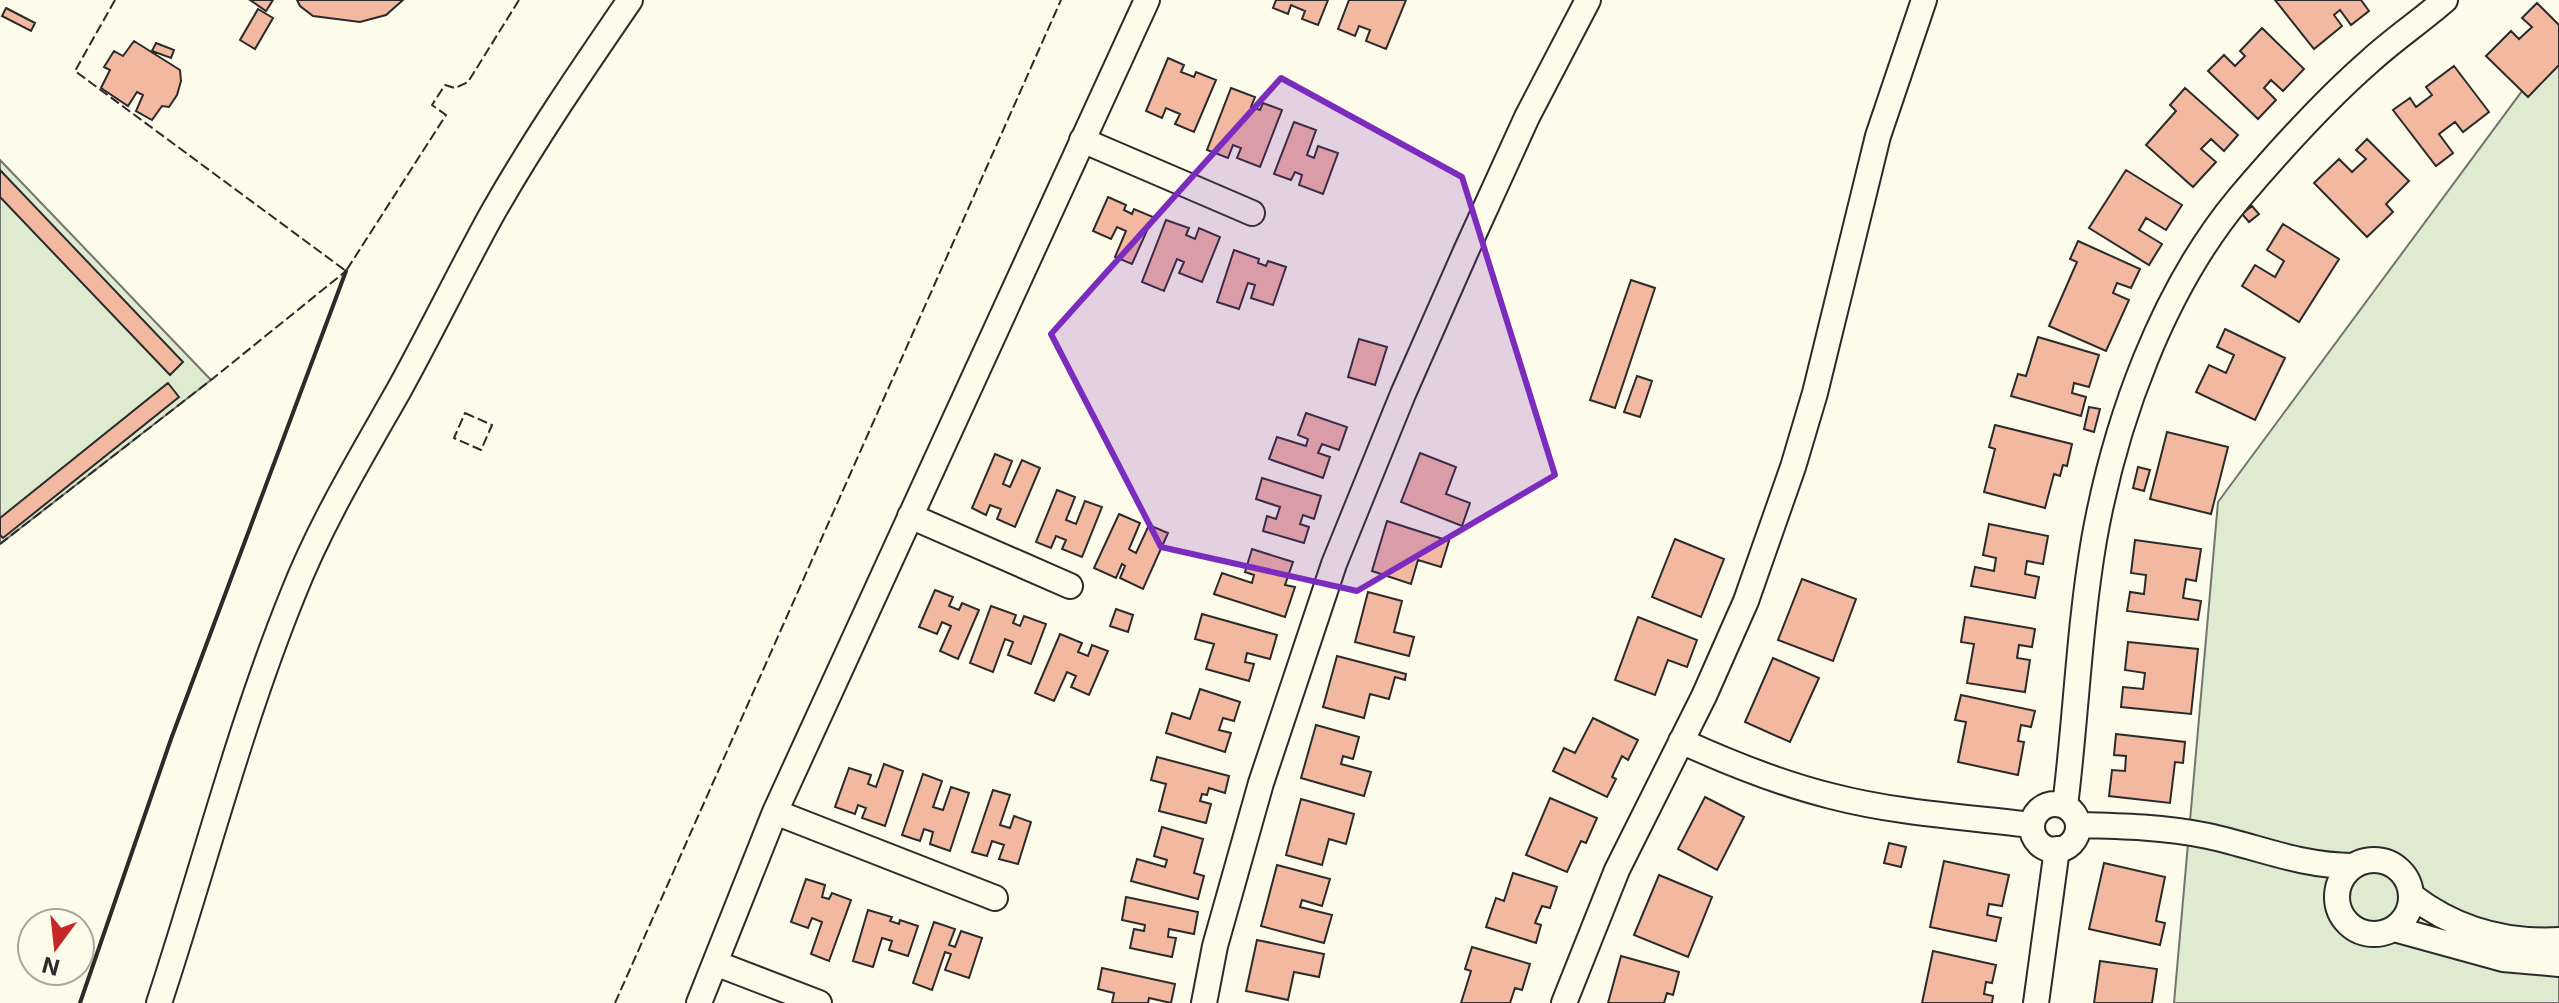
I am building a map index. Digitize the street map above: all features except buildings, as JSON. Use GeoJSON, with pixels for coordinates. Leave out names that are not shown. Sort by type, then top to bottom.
{"type":"FeatureCollection","features":[{"type":"Feature","properties":{"kind":"street"},"geometry":{"type":"LineString","coordinates":[[159,1003],[254,699],[310,554],[493,212],[556,109],[630,0]]}},
{"type":"Feature","properties":{"kind":"street"},"geometry":{"type":"LineString","coordinates":[[699,1003],[775,812],[1147,0]]}},
{"type":"Feature","properties":{"kind":"street"},"geometry":{"type":"LineString","coordinates":[[1204,1003],[1215,946],[1257,797],[1334,564],[1403,394],[1466,251],[1527,117],[1588,0]]}},
{"type":"Feature","properties":{"kind":"street"},"geometry":{"type":"LineString","coordinates":[[1564,1003],[1617,870],[1746,601],[1793,467],[1835,319],[1878,136],[1924,0]]}},
{"type":"Feature","properties":{"kind":"street"},"geometry":{"type":"LineString","coordinates":[[2288,860],[2315,878],[2355,929],[2378,934],[2394,929],[2405,918],[2412,896],[2406,877],[2392,863],[2372,859],[2353,866],[2288,860],[2248,846],[2166,829],[2072,815],[2051,804],[2038,811],[2032,825],[2039,843],[2048,848],[2064,848],[2075,839],[2072,815],[2094,541],[2121,432],[2137,382],[2158,334],[2208,242],[2239,199],[2339,90],[2445,0]]}},
{"type":"Feature","properties":{"kind":"street"},"geometry":{"type":"LineString","coordinates":[[1082,140],[1252,213]]}},
{"type":"Feature","properties":{"kind":"street"},"geometry":{"type":"LineString","coordinates":[[910,516],[1070,586]]}},
{"type":"Feature","properties":{"kind":"street"},"geometry":{"type":"LineString","coordinates":[[1681,741],[1754,772],[1831,796],[1887,808],[2032,825]]}},
{"type":"Feature","properties":{"kind":"street"},"geometry":{"type":"LineString","coordinates":[[775,812],[995,898]]}},
{"type":"Feature","properties":{"kind":"street"},"geometry":{"type":"LineString","coordinates":[[2036,1003],[2057,849]]}},
{"type":"Feature","properties":{"kind":"street"},"geometry":{"type":"LineString","coordinates":[[2337,903],[2338,886],[2353,866]]}},
{"type":"Feature","properties":{"kind":"street"},"geometry":{"type":"LineString","coordinates":[[2412,896],[2444,918],[2481,933],[2520,940],[2559,940]]}},
{"type":"Feature","properties":{"kind":"street"},"geometry":{"type":"LineString","coordinates":[[2394,929],[2503,959],[2559,964]]}},
{"type":"Feature","properties":{"kind":"street"},"geometry":{"type":"LineString","coordinates":[[715,963],[819,1003]]}},
{"type":"Feature","properties":{"kind":"highlighted area"},"geometry":{"type":"Polygon","coordinates":[[[1281,78],[1462,177],[1555,475],[1357,591],[1161,547],[1051,334],[1281,78]]]}},
{"type":"Feature","properties":{"kind":"green space"},"geometry":{"type":"Polygon","coordinates":[[[2559,41],[2559,1003],[2174,1003],[2218,502],[2559,41]]]}},
{"type":"Feature","properties":{"kind":"green space"},"geometry":{"type":"Polygon","coordinates":[[[0,160],[211,380],[0,544],[0,160]]]}},
{"type":"Feature","properties":{"kind":"fence"},"geometry":{"type":"LineString","coordinates":[[115,0],[75,71],[346,271],[446,115],[432,105],[445,85],[455,88],[468,82],[519,0]]}},
{"type":"Feature","properties":{"kind":"fence"},"geometry":{"type":"LineString","coordinates":[[615,1003],[1061,0]]}},
{"type":"Feature","properties":{"kind":"fence"},"geometry":{"type":"LineString","coordinates":[[0,544],[346,271]]}},
{"type":"Feature","properties":{"kind":"fence"},"geometry":{"type":"LineString","coordinates":[[465,413],[492,425],[481,450],[454,438],[465,413]]}},
{"type":"Feature","properties":{"kind":"wall"},"geometry":{"type":"LineString","coordinates":[[80,1003],[171,739],[346,271]]}}]}
